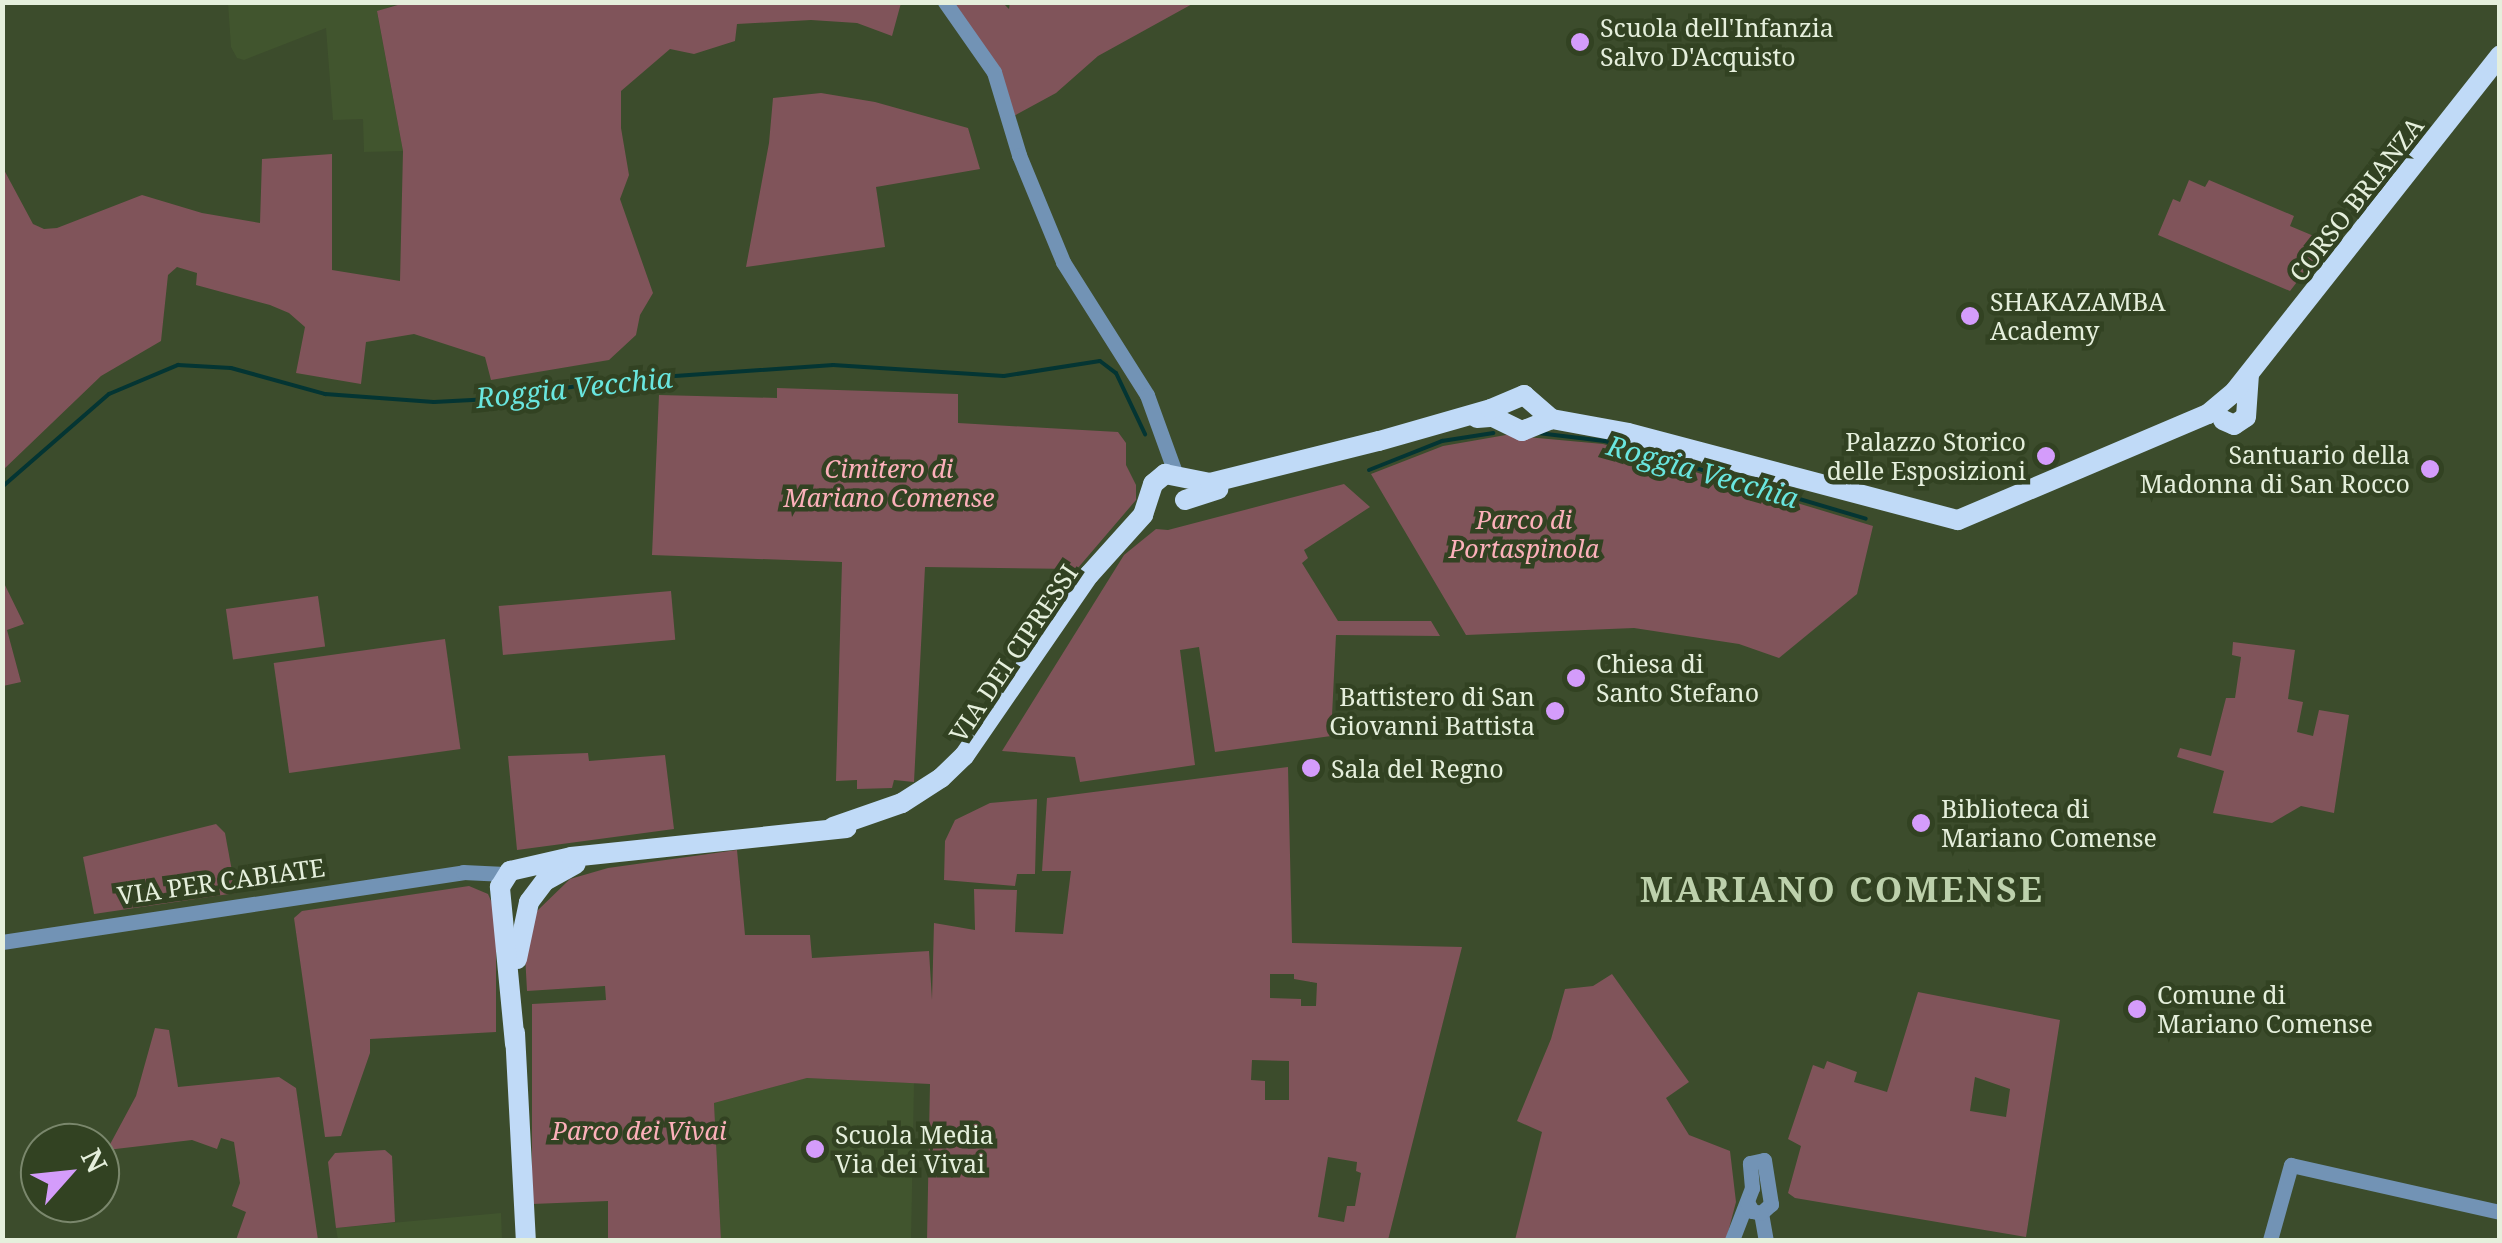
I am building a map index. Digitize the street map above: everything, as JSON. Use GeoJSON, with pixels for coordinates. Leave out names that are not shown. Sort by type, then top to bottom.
{"type":"FeatureCollection","features":[{"type":"Feature","properties":{"kind":"main road","name":"CORSO BRIANZA"},"geometry":{"type":"LineString","coordinates":[[1542,417],[1628,432],[1967,522],[2228,407],[2250,372],[2500,55]]}},
{"type":"Feature","properties":{"kind":"main road"},"geometry":{"type":"LineString","coordinates":[[1167,481],[1198,484],[1225,480],[1506,411],[1524,396],[1542,417],[1519,431],[1506,411]]}},
{"type":"Feature","properties":{"kind":"main road","name":"VIA DEI CIPRESSI"},"geometry":{"type":"LineString","coordinates":[[511,880],[571,857],[854,826],[897,812],[959,772],[990,736],[1100,569],[1136,530],[1176,505],[1506,411]]}},
{"type":"Feature","properties":{"kind":"main road"},"geometry":{"type":"LineString","coordinates":[[1167,481],[1187,489],[1176,505],[1159,506],[1167,481]]}},
{"type":"Feature","properties":{"kind":"main road","name":"VIA DEI CIPRESSI"},"geometry":{"type":"LineString","coordinates":[[833,827],[902,803],[964,756],[1090,575],[1144,515],[1167,481]]}},
{"type":"Feature","properties":{"kind":"main road","name":"VIA DEI CIPRESSI"},"geometry":{"type":"LineString","coordinates":[[532,897],[549,879],[591,857]]}},
{"type":"Feature","properties":{"kind":"main road"},"geometry":{"type":"LineString","coordinates":[[511,880],[515,905],[532,897]]}},
{"type":"Feature","properties":{"kind":"main road"},"geometry":{"type":"LineString","coordinates":[[511,880],[536,880],[518,937],[515,1044]]}},
{"type":"Feature","properties":{"kind":"main road"},"geometry":{"type":"LineString","coordinates":[[511,880],[526,1240]]}},
{"type":"Feature","properties":{"kind":"street"},"geometry":{"type":"LineString","coordinates":[[945,2],[994,72],[1018,156],[1064,262],[1148,395],[1164,448],[1167,481]]}},
{"type":"Feature","properties":{"kind":"street","name":"VIA PER CABIATE"},"geometry":{"type":"LineString","coordinates":[[2,942],[146,917],[448,875],[511,880]]}},
{"type":"Feature","properties":{"kind":"street"},"geometry":{"type":"LineString","coordinates":[[2270,1240],[2290,1165],[2500,1212]]}},
{"type":"Feature","properties":{"kind":"street"},"geometry":{"type":"LineString","coordinates":[[1734,1240],[1755,1209],[1766,1240]]}},
{"type":"Feature","properties":{"kind":"shaded area"},"geometry":{"type":"Polygon","coordinates":[[[228,3],[399,3],[377,12],[403,151],[364,152],[363,119],[333,120],[326,28],[244,60],[237,58],[231,47],[228,3]]]}},
{"type":"Feature","properties":{"kind":"shaded area","name":"Scuola Media Via dei Vivai"},"geometry":{"type":"Polygon","coordinates":[[[807,1078],[914,1083],[911,1240],[721,1240],[714,1103],[807,1078]]]}},
{"type":"Feature","properties":{"kind":"shaded area"},"geometry":{"type":"Polygon","coordinates":[[[501,1213],[502,1240],[338,1240],[336,1228],[501,1213]]]}},
{"type":"Feature","properties":{"kind":"green space"},"geometry":{"type":"Polygon","coordinates":[[[408,2],[901,3],[892,36],[857,23],[811,20],[737,24],[735,41],[694,54],[670,49],[621,91],[621,128],[629,175],[620,199],[653,293],[640,315],[636,335],[609,360],[491,380],[485,357],[414,334],[366,342],[361,384],[296,373],[305,327],[289,313],[270,305],[196,285],[197,273],[177,267],[168,275],[161,341],[101,376],[3,470],[3,168],[33,224],[44,229],[57,228],[142,195],[202,213],[260,223],[262,159],[332,154],[332,270],[400,281],[403,151],[377,11],[408,2]]]}},
{"type":"Feature","properties":{"kind":"green space"},"geometry":{"type":"Polygon","coordinates":[[[1010,2],[1194,3],[1098,56],[1056,93],[1012,117],[949,3],[1003,3],[1009,9],[1010,2]]]}},
{"type":"Feature","properties":{"kind":"green space"},"geometry":{"type":"Polygon","coordinates":[[[821,93],[875,102],[968,128],[980,169],[876,187],[885,247],[746,267],[769,143],[773,98],[821,93]]]}},
{"type":"Feature","properties":{"kind":"green space"},"geometry":{"type":"Polygon","coordinates":[[[2189,180],[2205,187],[2209,180],[2294,216],[2290,226],[2328,242],[2290,291],[2158,235],[2173,199],[2180,202],[2189,180]]]}},
{"type":"Feature","properties":{"kind":"green space","name":"Cimitero di Mariano Comense"},"geometry":{"type":"Polygon","coordinates":[[[777,388],[958,394],[958,423],[1118,432],[1126,443],[1126,465],[1136,485],[1136,500],[1077,569],[925,567],[914,782],[894,780],[892,788],[857,789],[857,780],[836,781],[842,562],[652,555],[659,395],[777,398],[777,388]]]}},
{"type":"Feature","properties":{"kind":"green space","name":"Parco di Portaspinola"},"geometry":{"type":"Polygon","coordinates":[[[1506,435],[1603,444],[1873,526],[1857,594],[1779,658],[1739,644],[1634,628],[1466,635],[1371,474],[1443,446],[1506,435]]]}},
{"type":"Feature","properties":{"kind":"green space"},"geometry":{"type":"Polygon","coordinates":[[[1344,484],[1370,507],[1304,550],[1308,558],[1302,563],[1338,621],[1431,621],[1440,636],[1336,635],[1331,736],[1215,752],[1199,647],[1180,650],[1195,765],[1080,782],[1075,757],[1002,751],[1124,555],[1156,529],[1168,530],[1344,484]]]}},
{"type":"Feature","properties":{"kind":"green space"},"geometry":{"type":"Polygon","coordinates":[[[2,579],[24,624],[7,630],[21,682],[3,686],[2,579]]]}},
{"type":"Feature","properties":{"kind":"green space"},"geometry":{"type":"Polygon","coordinates":[[[671,591],[675,640],[503,655],[499,606],[671,591]]]}},
{"type":"Feature","properties":{"kind":"green space"},"geometry":{"type":"Polygon","coordinates":[[[318,596],[325,647],[233,659],[226,609],[318,596]]]}},
{"type":"Feature","properties":{"kind":"green space"},"geometry":{"type":"Polygon","coordinates":[[[445,639],[460,749],[289,773],[274,663],[445,639]]]}},
{"type":"Feature","properties":{"kind":"green space"},"geometry":{"type":"Polygon","coordinates":[[[2233,642],[2295,650],[2288,699],[2303,702],[2297,732],[2313,736],[2319,710],[2349,715],[2334,813],[2301,806],[2272,823],[2213,813],[2224,771],[2177,757],[2180,748],[2211,756],[2226,698],[2235,698],[2241,657],[2232,655],[2233,642]]]}},
{"type":"Feature","properties":{"kind":"green space"},"geometry":{"type":"Polygon","coordinates":[[[588,753],[589,761],[665,755],[674,829],[517,850],[508,756],[588,753]]]}},
{"type":"Feature","properties":{"kind":"green space","name":"Parco dei Vivai"},"geometry":{"type":"Polygon","coordinates":[[[1288,767],[1292,943],[1462,947],[1388,1240],[927,1240],[930,1084],[807,1078],[714,1103],[721,1240],[608,1240],[608,1201],[532,1204],[532,1004],[606,1000],[605,986],[527,991],[525,954],[536,912],[570,879],[608,868],[737,850],[745,935],[810,935],[812,958],[929,951],[932,1000],[934,923],[975,930],[974,889],[1017,890],[1015,932],[1063,934],[1071,871],[1042,871],[1047,798],[1288,767]],[[1270,974],[1270,998],[1301,999],[1301,1006],[1316,1006],[1317,983],[1294,979],[1294,974],[1270,974]],[[1252,1060],[1251,1080],[1265,1081],[1265,1100],[1289,1100],[1289,1061],[1252,1060]],[[1328,1157],[1318,1217],[1344,1222],[1347,1206],[1355,1206],[1361,1173],[1356,1171],[1357,1162],[1328,1157]]]}},
{"type":"Feature","properties":{"kind":"green space"},"geometry":{"type":"Polygon","coordinates":[[[1037,799],[1035,874],[1017,874],[1015,886],[944,880],[945,841],[955,820],[990,803],[1037,799]]]}},
{"type":"Feature","properties":{"kind":"green space"},"geometry":{"type":"Polygon","coordinates":[[[216,824],[225,833],[236,893],[94,914],[83,857],[216,824]]]}},
{"type":"Feature","properties":{"kind":"green space"},"geometry":{"type":"Polygon","coordinates":[[[469,886],[488,894],[496,912],[496,1032],[370,1039],[370,1053],[341,1136],[325,1137],[294,918],[302,911],[469,886]]]}},
{"type":"Feature","properties":{"kind":"green space"},"geometry":{"type":"Polygon","coordinates":[[[1612,974],[1689,1082],[1666,1098],[1689,1135],[1730,1151],[1736,1202],[1726,1240],[1515,1240],[1542,1132],[1517,1121],[1551,1039],[1565,989],[1593,986],[1612,974]]]}},
{"type":"Feature","properties":{"kind":"green space"},"geometry":{"type":"Polygon","coordinates":[[[1918,992],[2060,1020],[2026,1237],[1795,1198],[1788,1193],[1801,1146],[1788,1139],[1813,1065],[1824,1069],[1827,1061],[1857,1072],[1854,1082],[1887,1092],[1918,992]],[[1975,1077],[1970,1111],[2006,1117],[2010,1089],[1975,1077]]]}},
{"type":"Feature","properties":{"kind":"green space"},"geometry":{"type":"Polygon","coordinates":[[[155,1028],[169,1030],[178,1087],[279,1077],[296,1088],[318,1240],[236,1240],[246,1212],[232,1206],[240,1183],[234,1142],[221,1138],[217,1149],[192,1140],[120,1148],[120,1126],[136,1096],[155,1028]]]}},
{"type":"Feature","properties":{"kind":"green space"},"geometry":{"type":"Polygon","coordinates":[[[385,1150],[392,1156],[395,1222],[336,1228],[328,1162],[335,1153],[385,1150]]]}},
{"type":"Feature","properties":{"kind":"waterway","name":"Roggia Vecchia"},"geometry":{"type":"LineString","coordinates":[[2,487],[109,394],[178,365],[231,368],[325,394],[434,402],[491,399],[618,380],[833,365],[1004,376],[1100,361],[1116,373],[1145,434]]}},
{"type":"Feature","properties":{"kind":"waterway","name":"Roggia Vecchia"},"geometry":{"type":"LineString","coordinates":[[1369,470],[1442,441],[1493,433]]}},
{"type":"Feature","properties":{"kind":"waterway","name":"Roggia Vecchia"},"geometry":{"type":"LineString","coordinates":[[1538,433],[1605,441],[1866,519]]}},
{"type":"Feature","properties":{"kind":"place","name":"Scuola dell'Infanzia Salvo D'Acquisto"},"geometry":{"type":"Point","coordinates":[1580,42]}},
{"type":"Feature","properties":{"kind":"place","name":"SHAKAZAMBA Academy"},"geometry":{"type":"Point","coordinates":[1970,316]}},
{"type":"Feature","properties":{"kind":"place","name":"Palazzo Storico delle Esposizioni"},"geometry":{"type":"Point","coordinates":[2046,456]}},
{"type":"Feature","properties":{"kind":"place","name":"Santuario della Madonna di San Rocco"},"geometry":{"type":"Point","coordinates":[2430,469]}},
{"type":"Feature","properties":{"kind":"place","name":"Chiesa di Santo Stefano"},"geometry":{"type":"Point","coordinates":[1576,678]}},
{"type":"Feature","properties":{"kind":"place","name":"Battistero di San Giovanni Battista"},"geometry":{"type":"Point","coordinates":[1555,711]}},
{"type":"Feature","properties":{"kind":"place","name":"Sala del Regno"},"geometry":{"type":"Point","coordinates":[1311,768]}},
{"type":"Feature","properties":{"kind":"place","name":"Biblioteca di Mariano Comense"},"geometry":{"type":"Point","coordinates":[1921,823]}},
{"type":"Feature","properties":{"kind":"place","name":"Comune di Mariano Comense"},"geometry":{"type":"Point","coordinates":[2137,1009]}},
{"type":"Feature","properties":{"kind":"place","name":"Scuola Media Via dei Vivai"},"geometry":{"type":"Point","coordinates":[815,1149]}},
{"type":"Feature","properties":{"kind":"district","name":"MARIANO COMENSE"},"geometry":{"type":"Point","coordinates":[1842,889]}}]}
